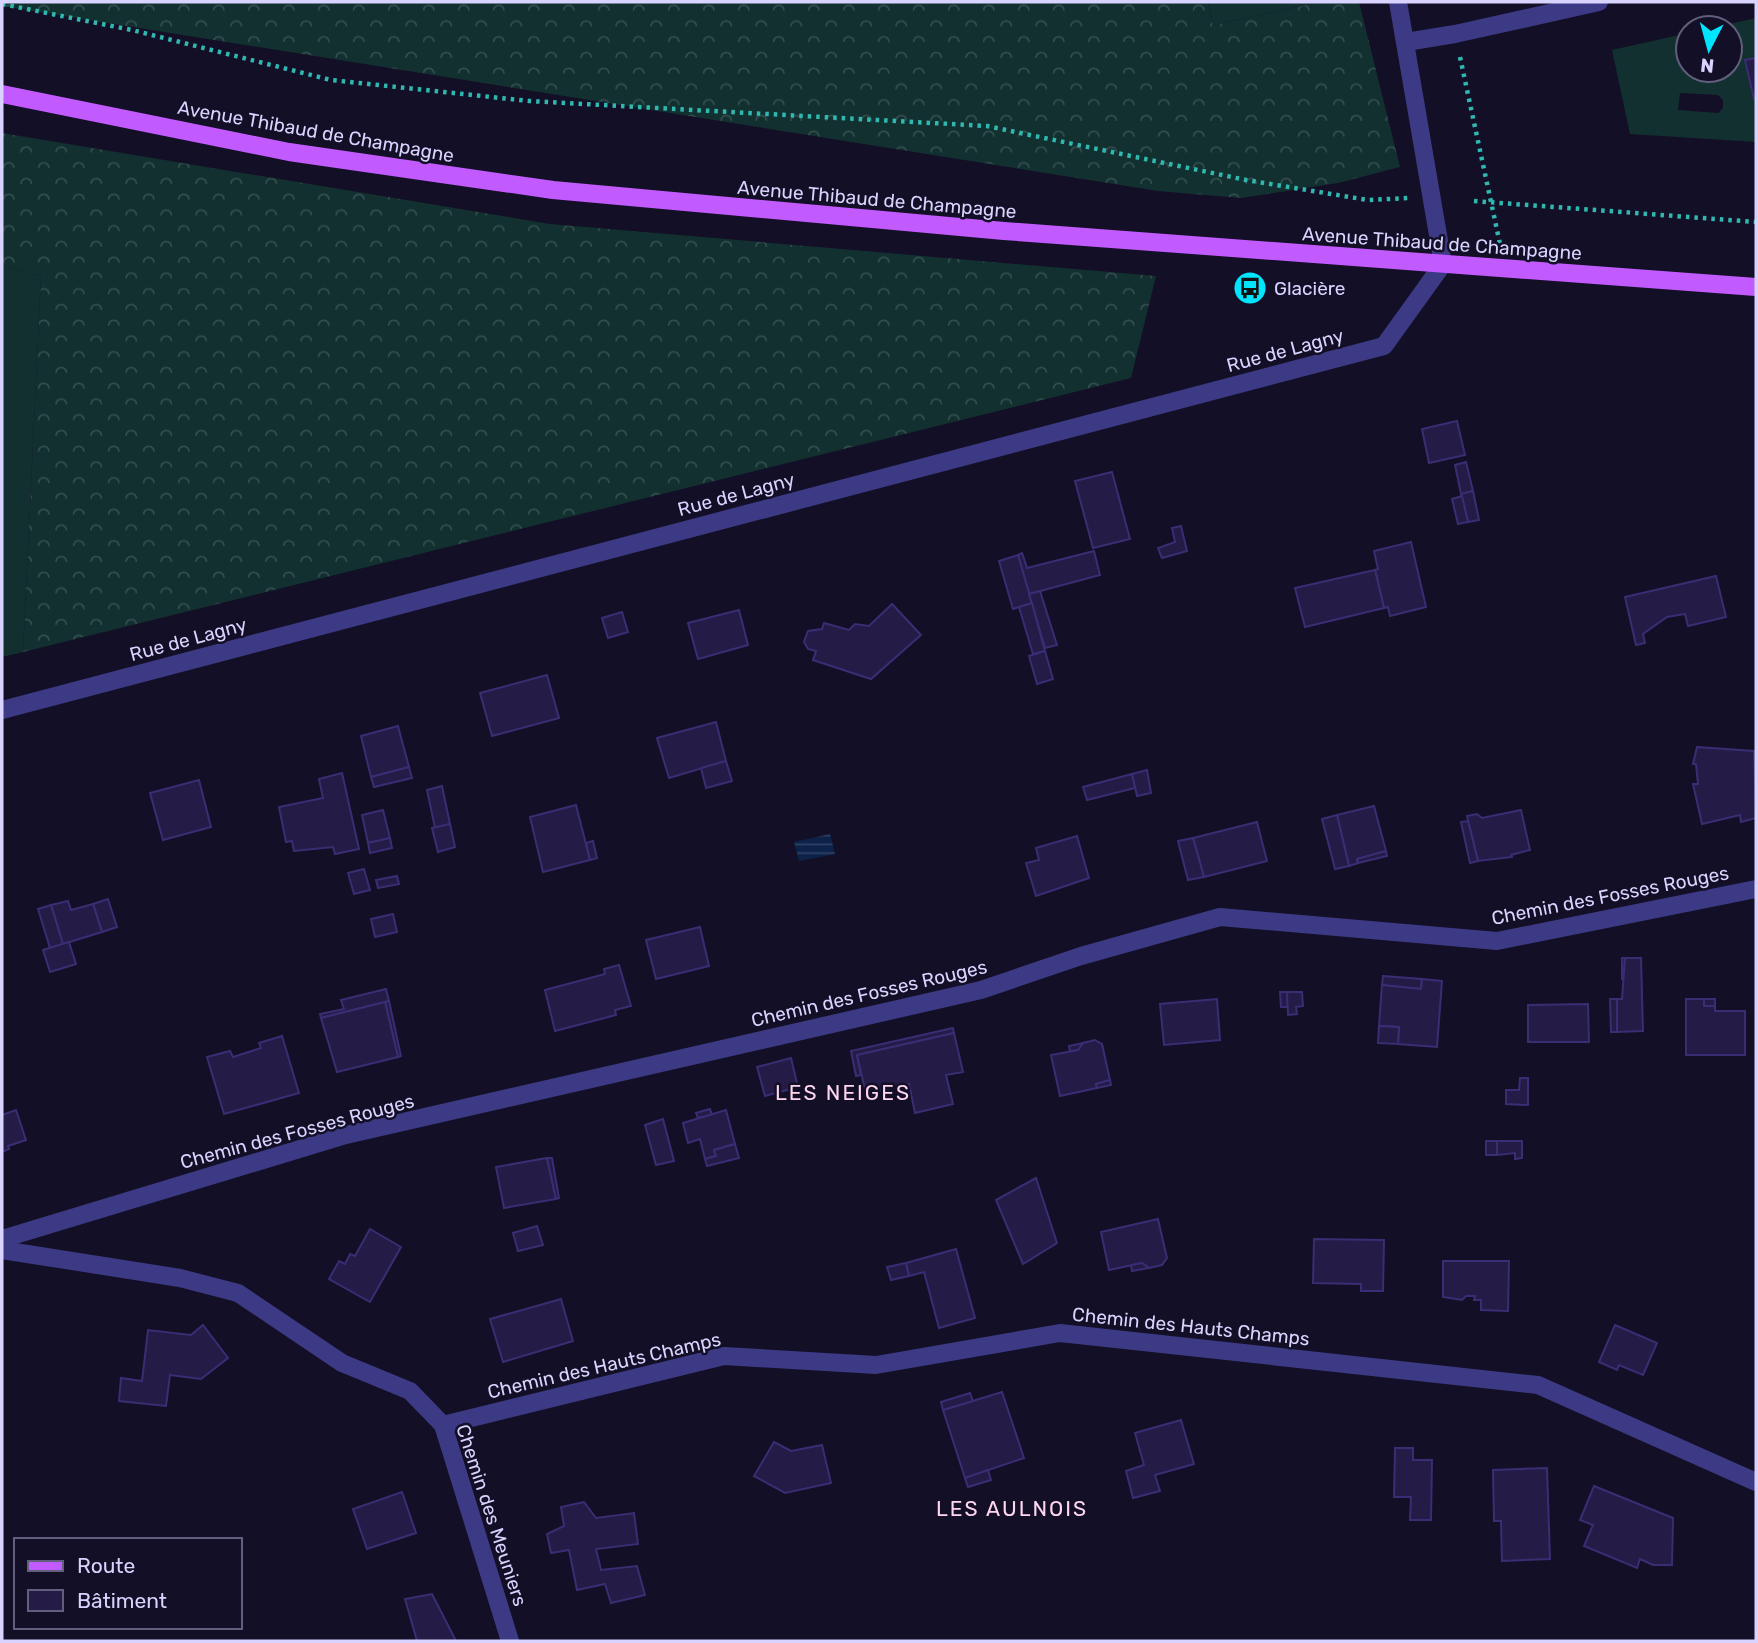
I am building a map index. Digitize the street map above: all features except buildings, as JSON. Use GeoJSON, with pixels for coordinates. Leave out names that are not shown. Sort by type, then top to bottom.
{"type":"FeatureCollection","features":[{"type":"Feature","properties":{"kind":"main road","name":"Avenue Thibaud de Champagne"},"geometry":{"type":"LineString","coordinates":[[2,94],[289,152],[554,191],[1018,232],[1756,287]]}},
{"type":"Feature","properties":{"kind":"street"},"geometry":{"type":"LineString","coordinates":[[1398,2],[1443,264]]}},
{"type":"Feature","properties":{"kind":"street"},"geometry":{"type":"LineString","coordinates":[[1406,42],[1455,34],[1599,2]]}},
{"type":"Feature","properties":{"kind":"street","name":"Rue de Lagny"},"geometry":{"type":"LineString","coordinates":[[2,710],[1384,346],[1443,264]]}},
{"type":"Feature","properties":{"kind":"street","name":"Chemin des Fosses Rouges"},"geometry":{"type":"LineString","coordinates":[[2,1239],[346,1135],[981,990],[1081,956],[1220,917],[1497,941],[1756,889]]}},
{"type":"Feature","properties":{"kind":"street","name":"Chemin des Meuniers"},"geometry":{"type":"LineString","coordinates":[[2,1250],[180,1278],[238,1293],[342,1363],[410,1391],[443,1425],[510,1641]]}},
{"type":"Feature","properties":{"kind":"street","name":"Chemin des Hauts Champs"},"geometry":{"type":"LineString","coordinates":[[443,1425],[724,1356],[876,1366],[1060,1333],[1538,1385],[1756,1482]]}},
{"type":"Feature","properties":{"kind":"path"},"geometry":{"type":"LineString","coordinates":[[2,4],[132,30],[331,80],[529,101],[987,126],[1246,180],[1368,200],[1415,198]]}},
{"type":"Feature","properties":{"kind":"path"},"geometry":{"type":"LineString","coordinates":[[1455,34],[1506,269]]}},
{"type":"Feature","properties":{"kind":"path"},"geometry":{"type":"LineString","coordinates":[[1474,201],[1756,222]]}},
{"type":"Feature","properties":{"kind":"green space"},"geometry":{"type":"Polygon","coordinates":[[[2,2],[1208,2],[1213,25],[1320,2],[1359,2],[1400,167],[1338,183],[1241,198],[1158,191],[2,6],[2,2]]]}},
{"type":"Feature","properties":{"kind":"green space"},"geometry":{"type":"Polygon","coordinates":[[[1208,2],[1320,2],[1213,25],[1208,2]]]}},
{"type":"Feature","properties":{"kind":"green space"},"geometry":{"type":"Polygon","coordinates":[[[1756,18],[1756,58],[1745,61],[1753,99],[1756,99],[1756,142],[1630,134],[1612,50],[1674,36],[1674,84],[1744,84],[1744,21],[1756,18]],[[1680,93],[1678,110],[1718,113],[1723,108],[1723,100],[1718,95],[1680,93]]]}},
{"type":"Feature","properties":{"kind":"green space"},"geometry":{"type":"Polygon","coordinates":[[[2,133],[550,224],[1156,276],[1131,378],[23,652],[41,276],[2,266],[2,133]]]}},
{"type":"Feature","properties":{"kind":"green space"},"geometry":{"type":"Polygon","coordinates":[[[2,266],[41,276],[23,652],[2,657],[2,266]]]}},
{"type":"Feature","properties":{"kind":"water"},"geometry":{"type":"Polygon","coordinates":[[[830,834],[835,854],[799,861],[794,842],[830,834]]]}},
{"type":"Feature","properties":{"kind":"place","name":"Glacière"},"geometry":{"type":"Point","coordinates":[1250,288]}},
{"type":"Feature","properties":{"kind":"district","name":"LES NEIGES"},"geometry":{"type":"Point","coordinates":[843,1093]}},
{"type":"Feature","properties":{"kind":"district","name":"LES AULNOIS"},"geometry":{"type":"Point","coordinates":[1012,1509]}}]}
